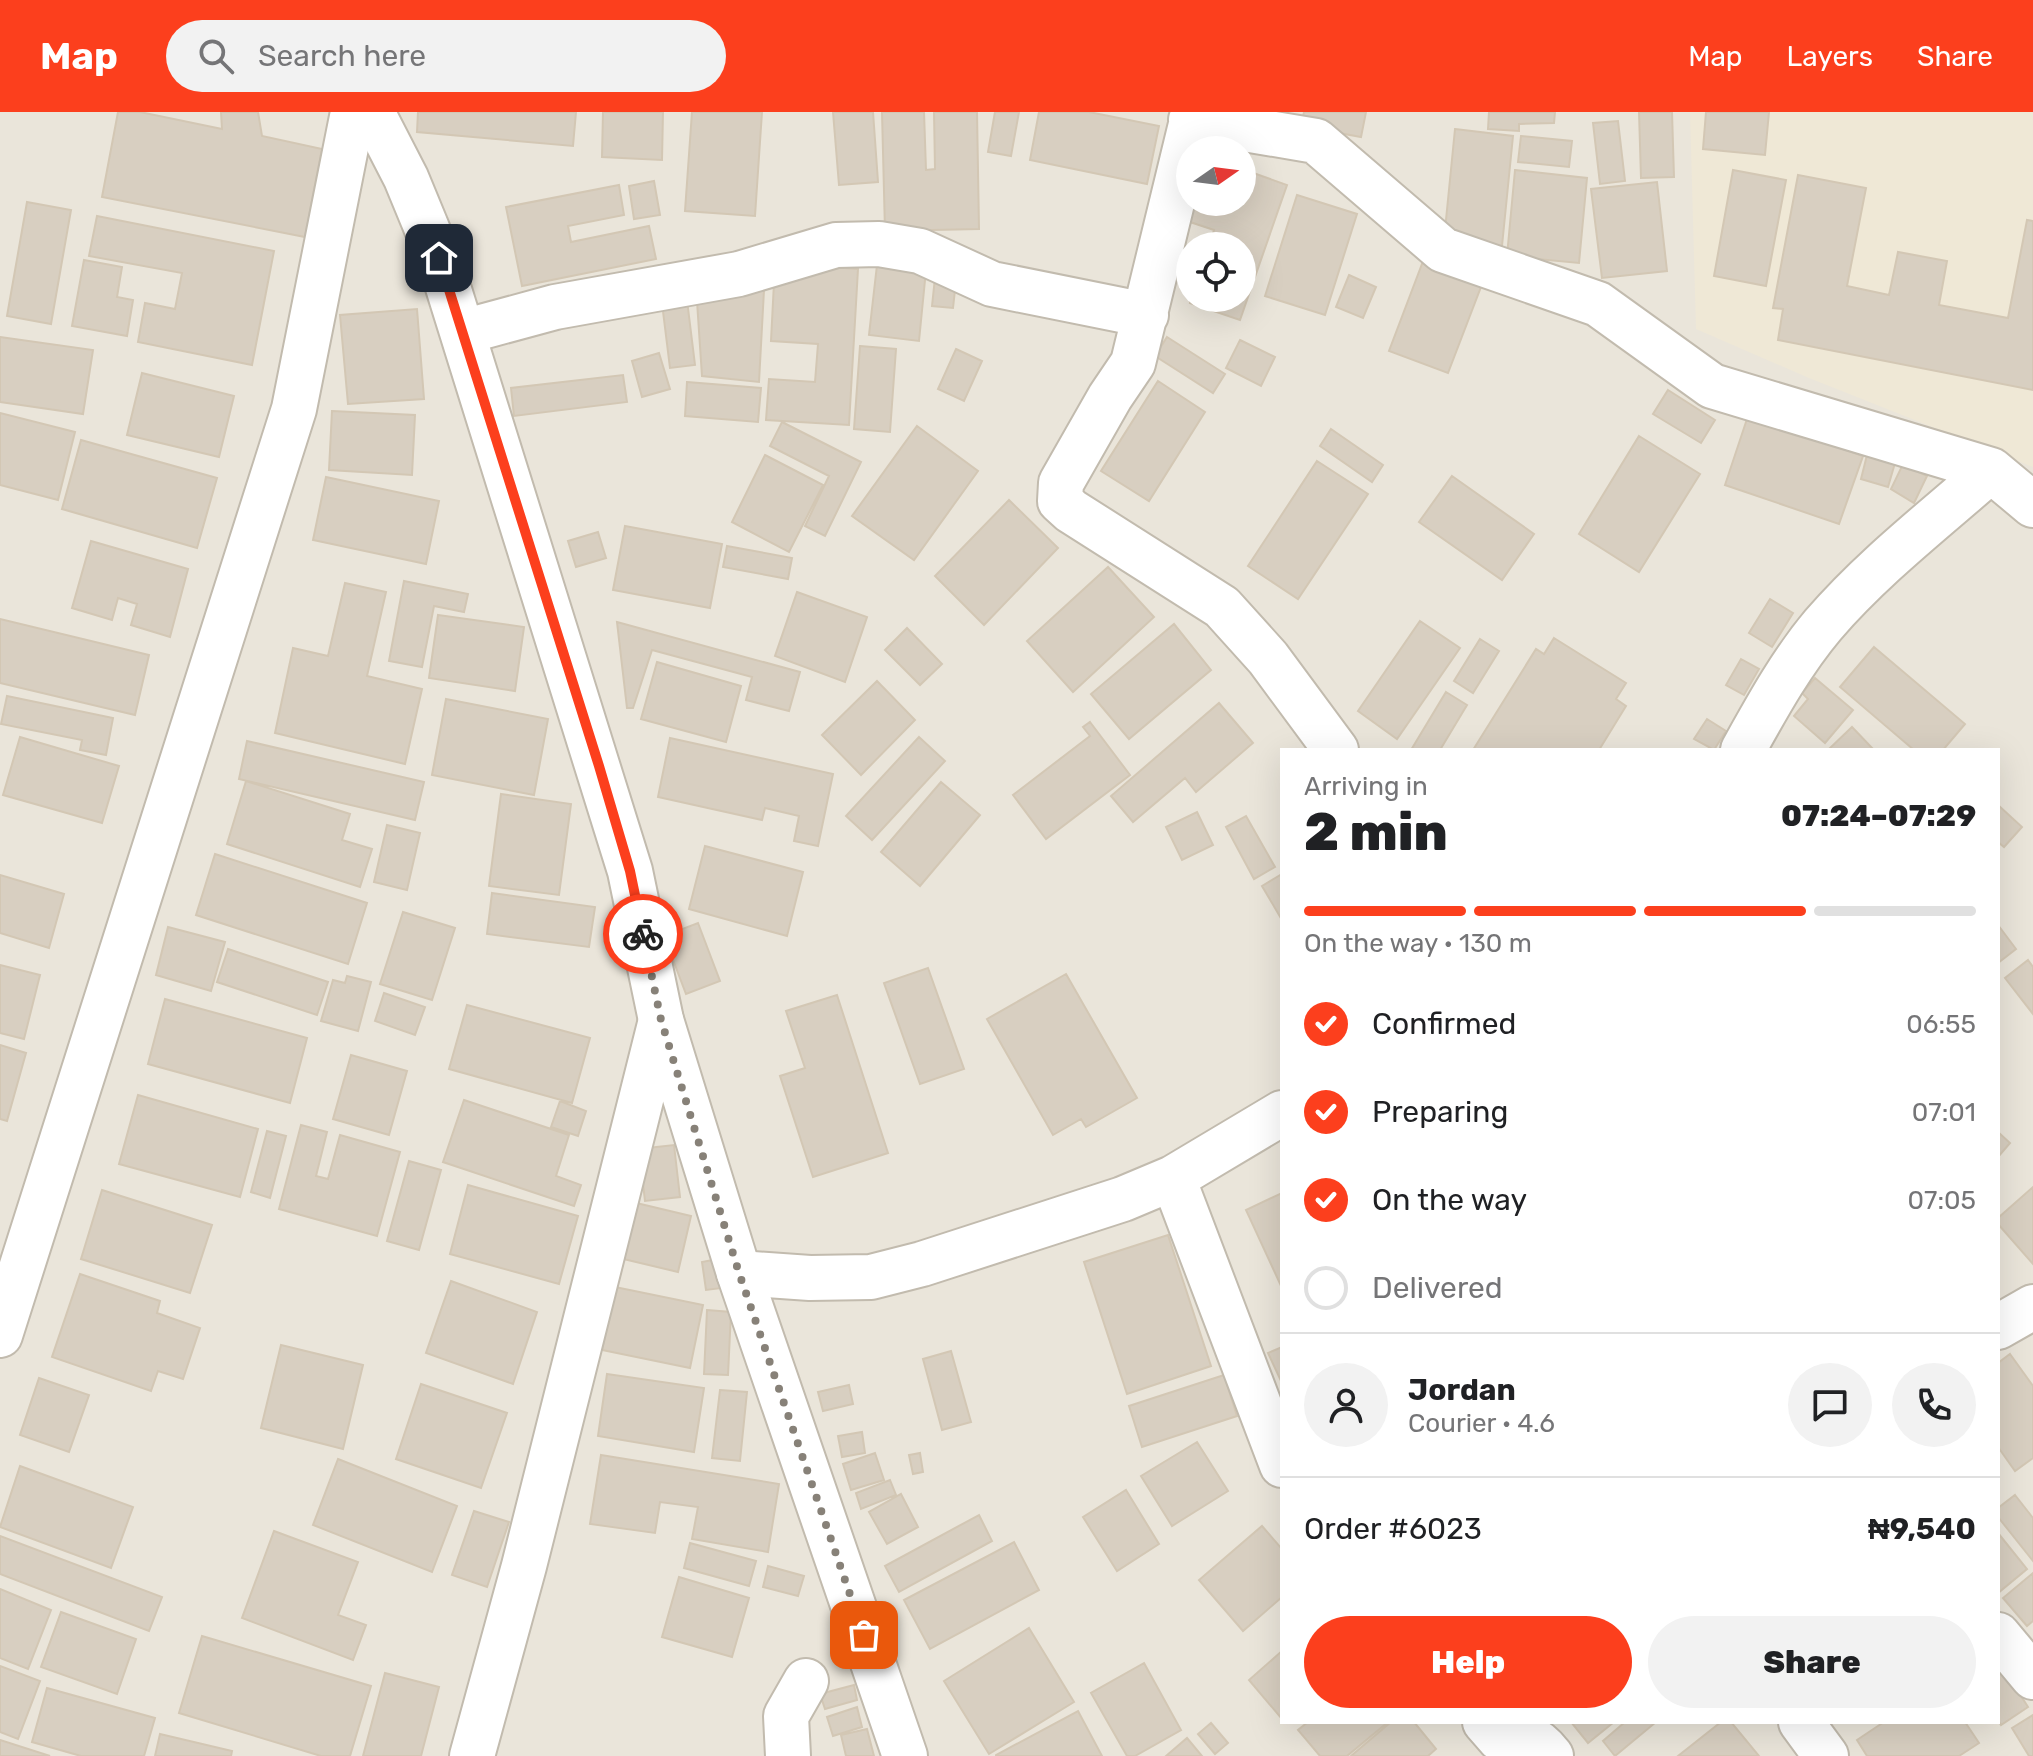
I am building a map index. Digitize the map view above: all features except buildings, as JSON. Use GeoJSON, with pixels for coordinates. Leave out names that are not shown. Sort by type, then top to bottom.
{"type":"FeatureCollection","features":[{"type":"Feature","properties":{"kind":"street"},"geometry":{"type":"LineString","coordinates":[[0,1335],[12,1251],[294,409],[353,112]]}},
{"type":"Feature","properties":{"kind":"street"},"geometry":{"type":"LineString","coordinates":[[372,112],[406,178],[439,258],[463,332],[630,871],[661,1020],[739,1273],[905,1756]]}},
{"type":"Feature","properties":{"kind":"street"},"geometry":{"type":"LineString","coordinates":[[1335,748],[1268,658],[1222,607],[1060,501],[1061,483],[1133,363],[1192,116],[1316,141],[1443,250],[1598,304],[1712,386],[1991,470],[2033,505]]}},
{"type":"Feature","properties":{"kind":"street"},"geometry":{"type":"LineString","coordinates":[[463,332],[555,307],[739,274],[836,245],[879,244],[920,251],[992,284],[1146,315]]}},
{"type":"Feature","properties":{"kind":"street"},"geometry":{"type":"LineString","coordinates":[[1744,748],[1781,683],[1823,626],[1873,575],[1991,470]]}},
{"type":"Feature","properties":{"kind":"street"},"geometry":{"type":"LineString","coordinates":[[472,1756],[524,1566],[661,1020]]}},
{"type":"Feature","properties":{"kind":"street"},"geometry":{"type":"LineString","coordinates":[[739,1273],[810,1278],[871,1277],[922,1264],[1123,1199],[1173,1178],[1280,1114]]}},
{"type":"Feature","properties":{"kind":"street"},"geometry":{"type":"LineString","coordinates":[[1173,1178],[1280,1460]]}},
{"type":"Feature","properties":{"kind":"street"},"geometry":{"type":"LineString","coordinates":[[2000,1326],[2033,1307]]}},
{"type":"Feature","properties":{"kind":"street"},"geometry":{"type":"LineString","coordinates":[[2000,1637],[2033,1677]]}},
{"type":"Feature","properties":{"kind":"street"},"geometry":{"type":"LineString","coordinates":[[788,1756],[786,1716],[806,1681]]}},
{"type":"Feature","properties":{"kind":"street"},"geometry":{"type":"LineString","coordinates":[[1802,1724],[1826,1756]]}},
{"type":"Feature","properties":{"kind":"street"},"geometry":{"type":"LineString","coordinates":[[1493,1735],[1529,1736],[1541,1743],[1551,1756]]}},
{"type":"Feature","properties":{"kind":"shaded area"},"geometry":{"type":"Polygon","coordinates":[[[0,112],[2033,112],[2033,1756],[0,1756],[0,112]]]}},
{"type":"Feature","properties":{"kind":"shaded area"},"geometry":{"type":"Polygon","coordinates":[[[1690,112],[2033,112],[2033,467],[1809,378],[1696,329],[1690,112]]]}},
{"type":"Feature","properties":{"kind":"way so far"},"geometry":{"type":"LineString","coordinates":[[643,934],[661,1020],[739,1273],[864,1635]]}},
{"type":"Feature","properties":{"kind":"route"},"geometry":{"type":"LineString","coordinates":[[439,258],[599,766],[630,871],[643,934]]}}]}
